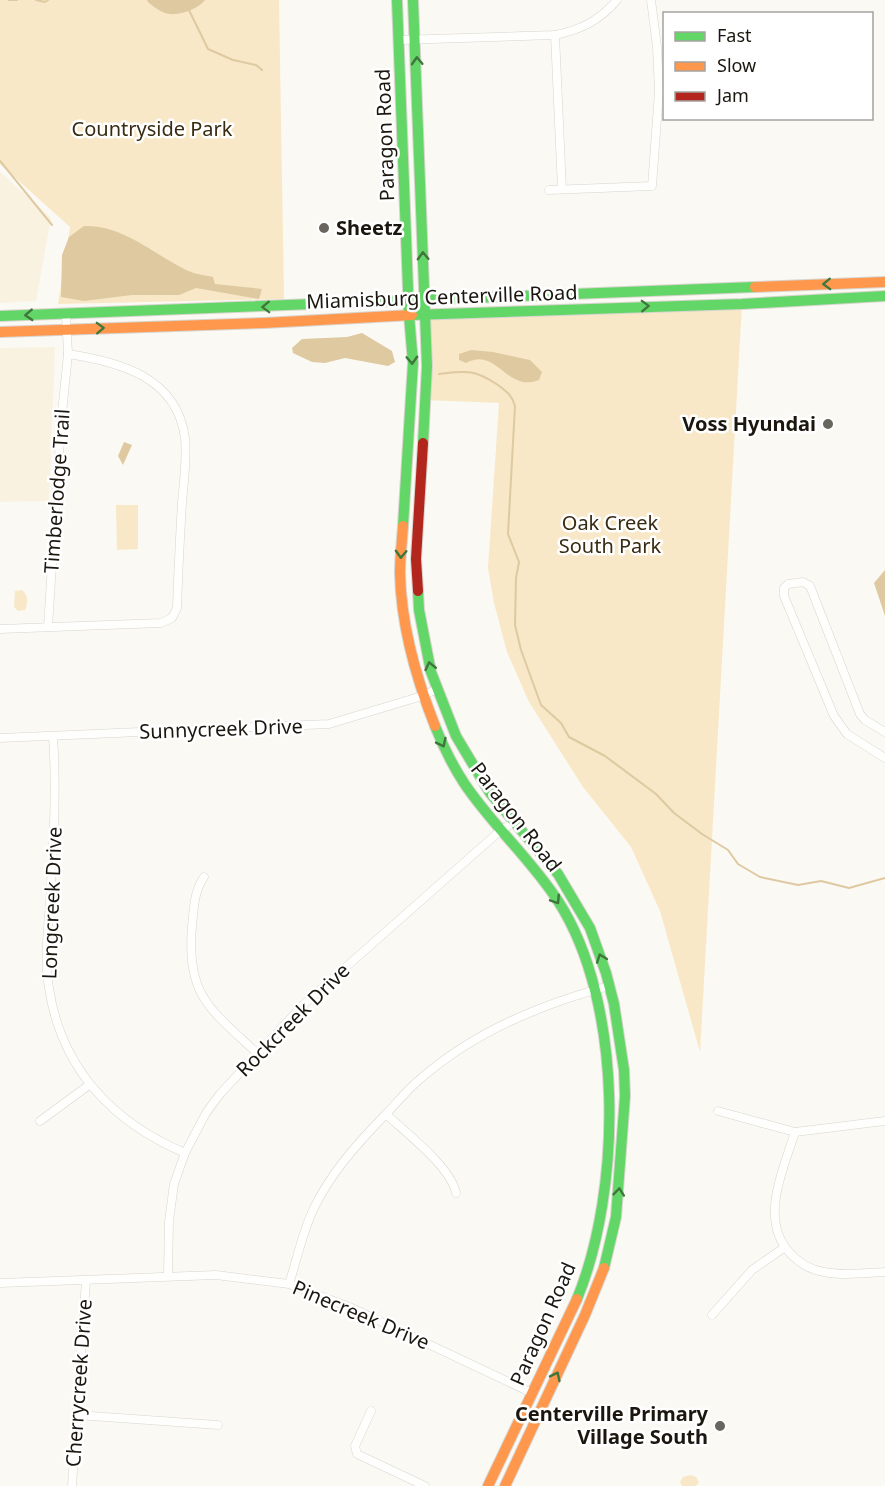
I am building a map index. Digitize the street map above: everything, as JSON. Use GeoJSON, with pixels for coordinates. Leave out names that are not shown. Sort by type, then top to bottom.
{"type":"FeatureCollection","features":[{"type":"Feature","properties":{"kind":"street","name":"Paragon Road"},"geometry":{"type":"LineString","coordinates":[[398,0],[412,363],[400,572],[412,660],[422,696],[464,783],[560,904],[581,950],[608,1052],[604,1197],[583,1286],[488,1486]]}},
{"type":"Feature","properties":{"kind":"street","name":"Paragon Road"},"geometry":{"type":"LineString","coordinates":[[413,0],[427,389],[416,559],[419,609],[431,672],[456,736],[490,793],[558,874],[590,928],[609,986],[621,1040],[625,1096],[619,1186],[611,1242],[603,1272],[505,1486]]}},
{"type":"Feature","properties":{"kind":"street"},"geometry":{"type":"LineString","coordinates":[[400,40],[555,35],[569,32],[592,22],[604,14],[616,0]]}},
{"type":"Feature","properties":{"kind":"street"},"geometry":{"type":"LineString","coordinates":[[549,190],[652,186],[659,92],[657,47],[651,0]]}},
{"type":"Feature","properties":{"kind":"street"},"geometry":{"type":"LineString","coordinates":[[555,35],[562,189]]}},
{"type":"Feature","properties":{"kind":"street","name":"Miamisburg Centerville Road"},"geometry":{"type":"LineString","coordinates":[[0,316],[885,282]]}},
{"type":"Feature","properties":{"kind":"street"},"geometry":{"type":"LineString","coordinates":[[617,292],[618,307]]}},
{"type":"Feature","properties":{"kind":"street","name":"Miamisburg Centerville Road"},"geometry":{"type":"LineString","coordinates":[[0,332],[885,296]]}},
{"type":"Feature","properties":{"kind":"street"},"geometry":{"type":"LineString","coordinates":[[224,308],[225,324]]}},
{"type":"Feature","properties":{"kind":"street","name":"Timberlodge Trail"},"geometry":{"type":"LineString","coordinates":[[48,627],[68,354],[66,314]]}},
{"type":"Feature","properties":{"kind":"street"},"geometry":{"type":"LineString","coordinates":[[0,629],[161,623],[172,618],[177,608],[185,454],[185,441],[179,415],[164,391],[139,374],[105,361],[68,354]]}},
{"type":"Feature","properties":{"kind":"street"},"geometry":{"type":"LineString","coordinates":[[885,732],[865,720],[860,714],[810,586],[804,582],[788,584],[784,588],[784,596],[834,716],[847,734],[885,758]]}},
{"type":"Feature","properties":{"kind":"street","name":"Sunnycreek Drive"},"geometry":{"type":"LineString","coordinates":[[0,738],[329,724],[422,696],[437,689]]}},
{"type":"Feature","properties":{"kind":"street","name":"Longcreek Drive"},"geometry":{"type":"LineString","coordinates":[[53,737],[56,794],[46,950],[48,987],[54,1016],[73,1060],[89,1084],[114,1112],[129,1124],[162,1143],[184,1152]]}},
{"type":"Feature","properties":{"kind":"street","name":"Rockcreek Drive"},"geometry":{"type":"LineString","coordinates":[[168,1276],[171,1202],[184,1152],[206,1113],[220,1094],[304,1004],[501,830],[515,822]]}},
{"type":"Feature","properties":{"kind":"street"},"geometry":{"type":"LineString","coordinates":[[204,877],[196,891],[193,919],[190,956],[195,982],[213,1012],[258,1054]]}},
{"type":"Feature","properties":{"kind":"street"},"geometry":{"type":"LineString","coordinates":[[289,1284],[306,1227],[324,1190],[345,1159],[419,1080],[445,1059],[494,1028],[534,1009],[609,986]]}},
{"type":"Feature","properties":{"kind":"street"},"geometry":{"type":"LineString","coordinates":[[40,1121],[89,1084]]}},
{"type":"Feature","properties":{"kind":"street"},"geometry":{"type":"LineString","coordinates":[[718,1111],[795,1132],[885,1121]]}},
{"type":"Feature","properties":{"kind":"street"},"geometry":{"type":"LineString","coordinates":[[386,1114],[447,1172],[456,1193]]}},
{"type":"Feature","properties":{"kind":"street"},"geometry":{"type":"LineString","coordinates":[[795,1132],[775,1205],[776,1225],[785,1247],[804,1265],[822,1272],[842,1274],[885,1272]]}},
{"type":"Feature","properties":{"kind":"street"},"geometry":{"type":"LineString","coordinates":[[712,1315],[752,1270],[785,1247]]}},
{"type":"Feature","properties":{"kind":"street","name":"Pinecreek Drive"},"geometry":{"type":"LineString","coordinates":[[0,1283],[168,1276],[239,1276],[289,1284],[352,1308],[532,1393]]}},
{"type":"Feature","properties":{"kind":"street","name":"Cherrycreek Drive"},"geometry":{"type":"LineString","coordinates":[[72,1486],[86,1280]]}},
{"type":"Feature","properties":{"kind":"street"},"geometry":{"type":"LineString","coordinates":[[371,1411],[355,1446],[357,1454],[413,1484],[425,1486]]}},
{"type":"Feature","properties":{"kind":"street"},"geometry":{"type":"LineString","coordinates":[[77,1415],[218,1425]]}},
{"type":"Feature","properties":{"kind":"shaded area"},"geometry":{"type":"Polygon","coordinates":[[[147,0],[205,0],[192,10],[170,14],[163,12],[147,0]]]}},
{"type":"Feature","properties":{"kind":"shaded area"},"geometry":{"type":"Polygon","coordinates":[[[0,172],[51,218],[36,301],[0,303],[0,172]]]}},
{"type":"Feature","properties":{"kind":"shaded area"},"geometry":{"type":"Polygon","coordinates":[[[84,226],[112,230],[124,235],[186,270],[213,277],[215,284],[262,289],[259,299],[196,288],[179,295],[132,295],[84,301],[61,297],[62,255],[69,237],[84,226]]]}},
{"type":"Feature","properties":{"kind":"shaded area"},"geometry":{"type":"Polygon","coordinates":[[[362,333],[392,351],[395,362],[388,366],[345,358],[325,363],[312,362],[293,353],[292,348],[302,339],[347,337],[362,333]]]}},
{"type":"Feature","properties":{"kind":"shaded area"},"geometry":{"type":"Polygon","coordinates":[[[55,347],[49,501],[0,502],[0,348],[55,347]]]}},
{"type":"Feature","properties":{"kind":"shaded area"},"geometry":{"type":"Polygon","coordinates":[[[471,350],[530,360],[542,372],[539,380],[528,382],[510,376],[486,360],[477,359],[466,363],[459,360],[459,354],[471,350]]]}},
{"type":"Feature","properties":{"kind":"shaded area"},"geometry":{"type":"Polygon","coordinates":[[[124,442],[132,445],[123,465],[118,456],[124,442]]]}},
{"type":"Feature","properties":{"kind":"shaded area"},"geometry":{"type":"Polygon","coordinates":[[[885,570],[885,616],[874,583],[885,570]]]}},
{"type":"Feature","properties":{"kind":"green space","name":"Countryside Park"},"geometry":{"type":"Polygon","coordinates":[[[0,0],[279,0],[284,299],[58,304],[70,227],[0,164],[0,0]]]}},
{"type":"Feature","properties":{"kind":"green space","name":"Oak Creek South Park"},"geometry":{"type":"Polygon","coordinates":[[[742,304],[700,1052],[660,911],[631,847],[583,787],[529,702],[507,652],[494,603],[488,568],[499,403],[426,400],[425,314],[742,304]]]}},
{"type":"Feature","properties":{"kind":"green space"},"geometry":{"type":"Polygon","coordinates":[[[116,505],[138,505],[138,549],[117,550],[116,505]]]}},
{"type":"Feature","properties":{"kind":"green space"},"geometry":{"type":"Polygon","coordinates":[[[22,590],[27,597],[27,604],[25,610],[18,611],[14,607],[15,591],[22,590]]]}},
{"type":"Feature","properties":{"kind":"green space"},"geometry":{"type":"Polygon","coordinates":[[[690,1475],[696,1477],[699,1482],[696,1486],[682,1486],[680,1482],[683,1477],[690,1475]]]}},
{"type":"Feature","properties":{"kind":"waterway"},"geometry":{"type":"LineString","coordinates":[[9,0],[17,0]]}},
{"type":"Feature","properties":{"kind":"waterway"},"geometry":{"type":"LineString","coordinates":[[36,0],[45,2],[48,0]]}},
{"type":"Feature","properties":{"kind":"waterway"},"geometry":{"type":"LineString","coordinates":[[188,8],[208,49],[233,60],[256,65],[262,70]]}},
{"type":"Feature","properties":{"kind":"waterway"},"geometry":{"type":"LineString","coordinates":[[0,161],[52,225]]}},
{"type":"Feature","properties":{"kind":"waterway"},"geometry":{"type":"LineString","coordinates":[[439,374],[470,372],[482,376],[498,385],[511,396],[514,402],[508,534],[519,562],[516,578],[515,625],[521,650],[541,705],[561,723],[569,737],[605,756],[656,794],[674,813],[728,850],[738,864],[760,877],[798,885],[821,881],[849,888],[885,878]]}},
{"type":"Feature","properties":{"kind":"traffic: fast"},"geometry":{"type":"LineString","coordinates":[[397,0],[409,315],[413,363],[403,526]]}},
{"type":"Feature","properties":{"kind":"traffic: fast"},"geometry":{"type":"LineString","coordinates":[[413,0],[427,366],[423,443]]}},
{"type":"Feature","properties":{"kind":"traffic: fast"},"geometry":{"type":"LineString","coordinates":[[0,316],[755,287]]}},
{"type":"Feature","properties":{"kind":"traffic: fast"},"geometry":{"type":"LineString","coordinates":[[412,315],[742,304],[885,296]]}},
{"type":"Feature","properties":{"kind":"traffic: fast"},"geometry":{"type":"LineString","coordinates":[[418,591],[419,610],[431,672],[456,736],[490,793],[558,874],[590,928],[606,973],[614,1004],[624,1070],[625,1096],[616,1217],[604,1268]]}},
{"type":"Feature","properties":{"kind":"traffic: fast"},"geometry":{"type":"LineString","coordinates":[[435,726],[448,756],[464,783],[558,901],[580,943],[595,991],[605,1043],[609,1097],[608,1152],[602,1205],[592,1254],[577,1299]]}},
{"type":"Feature","properties":{"kind":"traffic: slow"},"geometry":{"type":"LineString","coordinates":[[755,287],[885,282]]}},
{"type":"Feature","properties":{"kind":"traffic: slow"},"geometry":{"type":"LineString","coordinates":[[0,332],[264,323],[412,315]]}},
{"type":"Feature","properties":{"kind":"traffic: slow"},"geometry":{"type":"LineString","coordinates":[[403,526],[400,573],[403,612],[416,670],[435,726]]}},
{"type":"Feature","properties":{"kind":"traffic: slow"},"geometry":{"type":"LineString","coordinates":[[505,1486],[585,1315],[604,1268]]}},
{"type":"Feature","properties":{"kind":"traffic: slow"},"geometry":{"type":"LineString","coordinates":[[488,1486],[577,1299]]}},
{"type":"Feature","properties":{"kind":"traffic: jam"},"geometry":{"type":"LineString","coordinates":[[418,591],[416,559],[423,443]]}},
{"type":"Feature","properties":{"kind":"place","name":"Sheetz"},"geometry":{"type":"Point","coordinates":[324,228]}},
{"type":"Feature","properties":{"kind":"place","name":"Voss Hyundai"},"geometry":{"type":"Point","coordinates":[828,424]}},
{"type":"Feature","properties":{"kind":"place","name":"Centerville Primary Village South"},"geometry":{"type":"Point","coordinates":[720,1426]}}]}
